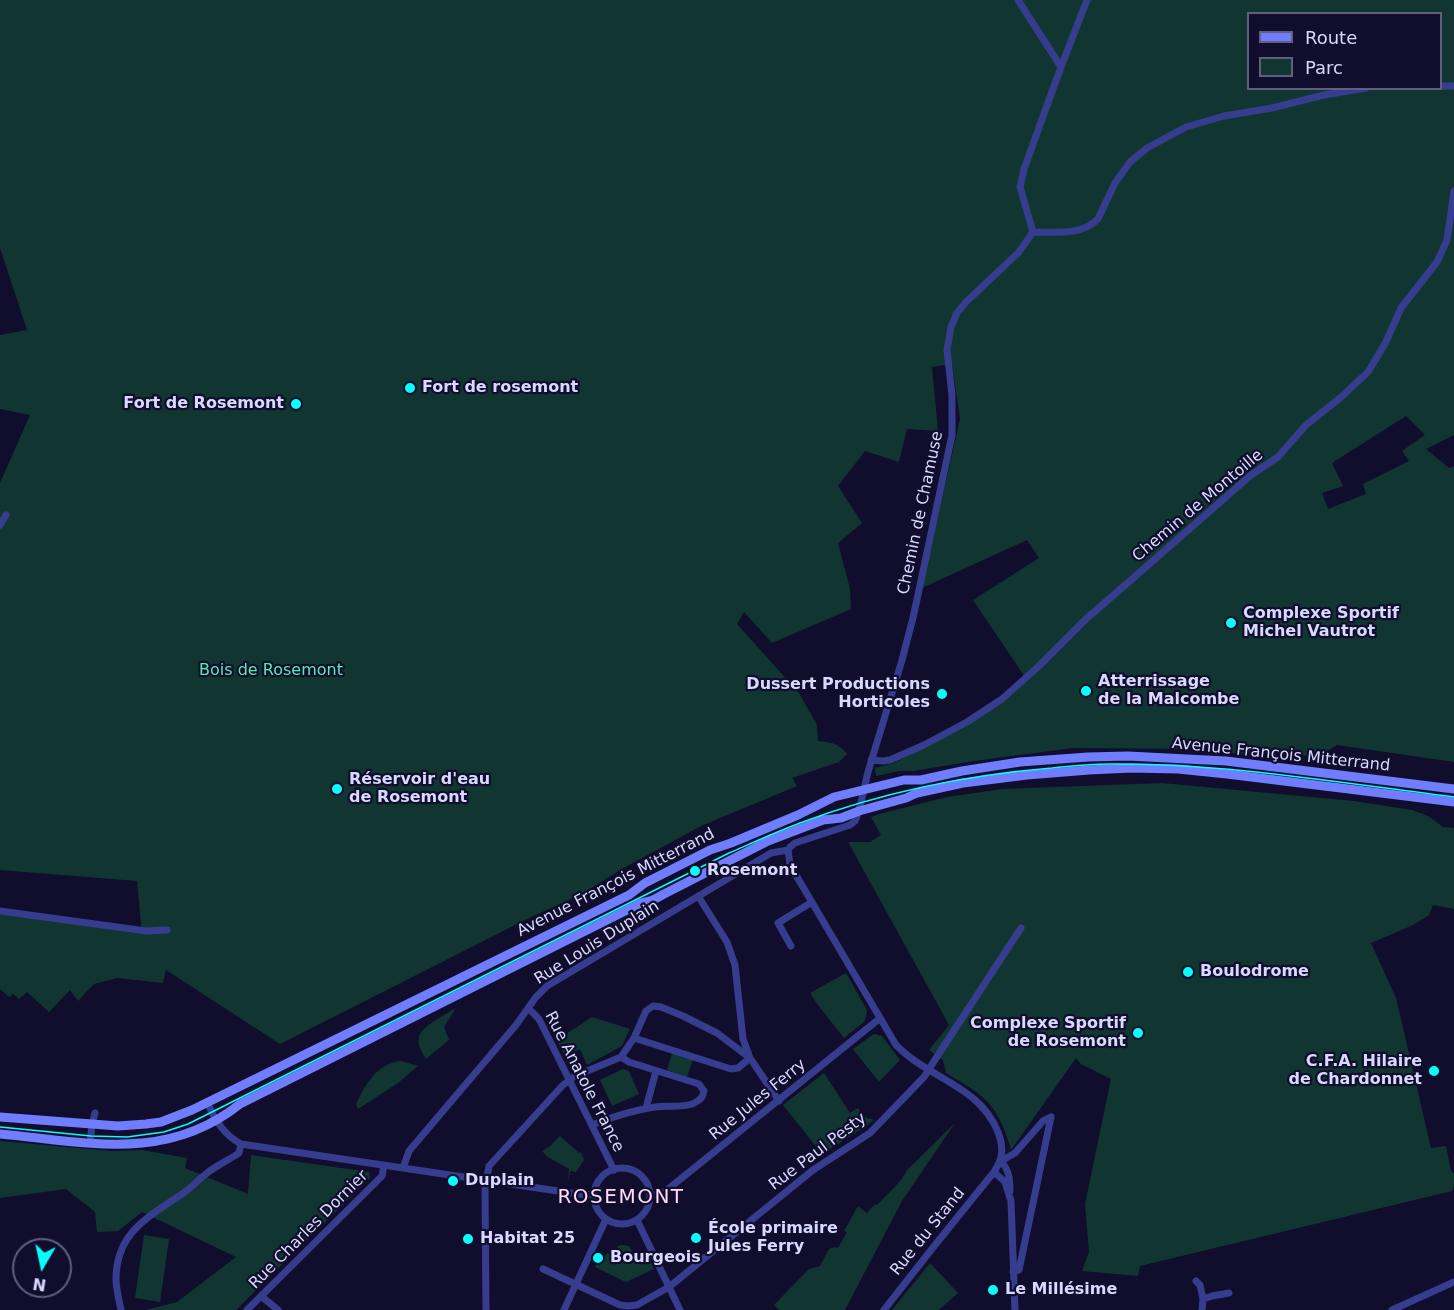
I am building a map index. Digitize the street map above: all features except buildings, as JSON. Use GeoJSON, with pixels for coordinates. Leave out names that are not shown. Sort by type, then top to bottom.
{"type":"FeatureCollection","features":[{"type":"Feature","properties":{"kind":"main road","name":"Avenue François Mitterrand"},"geometry":{"type":"LineString","coordinates":[[0,1117],[108,1126],[132,1126],[161,1122],[192,1110],[629,895],[710,850],[740,840],[834,797],[904,780],[921,780],[1020,762],[1128,756],[1226,761],[1454,789]]}},
{"type":"Feature","properties":{"kind":"main road","name":"Avenue François Mitterrand"},"geometry":{"type":"LineString","coordinates":[[0,1134],[124,1145],[150,1143],[171,1138],[216,1120],[240,1104],[640,903],[653,900],[718,868],[746,852],[823,820],[841,818],[916,793],[963,783],[1027,775],[1131,768],[1227,774],[1454,802]]}},
{"type":"Feature","properties":{"kind":"street"},"geometry":{"type":"LineString","coordinates":[[1018,0],[1061,67]]}},
{"type":"Feature","properties":{"kind":"street"},"geometry":{"type":"LineString","coordinates":[[1087,0],[1024,169],[1020,187],[1033,232],[1069,232],[1094,223],[1115,183],[1130,162],[1147,148],[1186,127],[1224,116],[1354,90]]}},
{"type":"Feature","properties":{"kind":"street","name":"Chemin de Montoille"},"geometry":{"type":"LineString","coordinates":[[872,760],[890,760],[924,745],[967,722],[1002,699],[1086,619],[1251,475],[1278,457],[1306,425],[1368,372],[1386,342],[1401,308],[1437,262],[1447,240],[1454,191]]}},
{"type":"Feature","properties":{"kind":"street","name":"Chemin de Chamuse"},"geometry":{"type":"LineString","coordinates":[[859,811],[913,618],[952,435],[952,396],[947,350],[951,327],[957,313],[966,302],[1019,252],[1033,232]]}},
{"type":"Feature","properties":{"kind":"street"},"geometry":{"type":"LineString","coordinates":[[0,525],[6,515]]}},
{"type":"Feature","properties":{"kind":"street","name":"Rue Louis Duplain"},"geometry":{"type":"LineString","coordinates":[[403,1168],[409,1151],[547,986],[771,854],[788,850],[795,843],[850,825],[855,821],[859,811]]}},
{"type":"Feature","properties":{"kind":"street"},"geometry":{"type":"LineString","coordinates":[[788,850],[790,865],[896,1045],[907,1056],[964,1090],[980,1103],[994,1122],[1000,1137],[1001,1161],[1010,1178],[1015,1310]]}},
{"type":"Feature","properties":{"kind":"street"},"geometry":{"type":"LineString","coordinates":[[698,896],[727,942],[735,964],[743,1039],[750,1058],[779,1101]]}},
{"type":"Feature","properties":{"kind":"street"},"geometry":{"type":"LineString","coordinates":[[791,946],[778,923],[812,902]]}},
{"type":"Feature","properties":{"kind":"street"},"geometry":{"type":"LineString","coordinates":[[0,911],[146,932],[167,930]]}},
{"type":"Feature","properties":{"kind":"street","name":"Rue Paul Pesty"},"geometry":{"type":"LineString","coordinates":[[543,1269],[620,1305],[637,1305],[669,1287],[813,1170],[870,1133],[929,1070],[1022,928]]}},
{"type":"Feature","properties":{"kind":"street"},"geometry":{"type":"LineString","coordinates":[[486,1310],[484,1188],[489,1166],[570,1079],[621,1057],[634,1038],[646,1011],[653,1006],[683,1016],[717,1033],[750,1058]]}},
{"type":"Feature","properties":{"kind":"street","name":"Rue Anatole France"},"geometry":{"type":"LineString","coordinates":[[528,1008],[539,1018],[614,1170]]}},
{"type":"Feature","properties":{"kind":"street","name":"Rue Jules Ferry"},"geometry":{"type":"LineString","coordinates":[[650,1195],[662,1194],[879,1019]]}},
{"type":"Feature","properties":{"kind":"street"},"geometry":{"type":"LineString","coordinates":[[634,1038],[731,1069],[738,1068],[750,1058]]}},
{"type":"Feature","properties":{"kind":"street"},"geometry":{"type":"LineString","coordinates":[[592,1125],[646,1108],[691,1104],[703,1096],[704,1091],[699,1084],[629,1062],[621,1057]]}},
{"type":"Feature","properties":{"kind":"street"},"geometry":{"type":"LineString","coordinates":[[646,1108],[656,1071]]}},
{"type":"Feature","properties":{"kind":"street"},"geometry":{"type":"LineString","coordinates":[[207,1102],[226,1135],[241,1144],[585,1195],[594,1194]]}},
{"type":"Feature","properties":{"kind":"street"},"geometry":{"type":"LineString","coordinates":[[90,1143],[95,1113]]}},
{"type":"Feature","properties":{"kind":"street","name":"Rue du Stand"},"geometry":{"type":"LineString","coordinates":[[884,1310],[1001,1161],[1015,1153],[1043,1121],[1051,1117],[1019,1270],[1013,1272]]}},
{"type":"Feature","properties":{"kind":"street"},"geometry":{"type":"LineString","coordinates":[[121,1310],[116,1284],[117,1272],[119,1257],[128,1236],[139,1224],[186,1192],[208,1172],[239,1153],[241,1144]]}},
{"type":"Feature","properties":{"kind":"street","name":"Rue Charles Dornier"},"geometry":{"type":"LineString","coordinates":[[247,1310],[382,1176],[384,1165]]}},
{"type":"Feature","properties":{"kind":"street"},"geometry":{"type":"LineString","coordinates":[[629,1169],[643,1178],[650,1195],[647,1209],[637,1220],[621,1224],[606,1219],[597,1208],[594,1194],[601,1178],[614,1170],[629,1169]]}},
{"type":"Feature","properties":{"kind":"street"},"geometry":{"type":"LineString","coordinates":[[994,1172],[1005,1182],[1011,1201]]}},
{"type":"Feature","properties":{"kind":"street"},"geometry":{"type":"LineString","coordinates":[[564,1310],[606,1219]]}},
{"type":"Feature","properties":{"kind":"street"},"geometry":{"type":"LineString","coordinates":[[637,1220],[680,1310]]}},
{"type":"Feature","properties":{"kind":"street"},"geometry":{"type":"LineString","coordinates":[[1196,1281],[1200,1285],[1203,1299],[1202,1310]]}},
{"type":"Feature","properties":{"kind":"street"},"geometry":{"type":"LineString","coordinates":[[1392,1310],[1454,1282]]}},
{"type":"Feature","properties":{"kind":"street"},"geometry":{"type":"LineString","coordinates":[[1203,1299],[1229,1293]]}},
{"type":"Feature","properties":{"kind":"street"},"geometry":{"type":"LineString","coordinates":[[261,1296],[278,1310]]}},
{"type":"Feature","properties":{"kind":"green space","name":"Bois de Rosemont"},"geometry":{"type":"Polygon","coordinates":[[[0,0],[1454,0],[1454,435],[1426,449],[1449,468],[1454,466],[1454,762],[1337,745],[1317,757],[1250,749],[1251,755],[1197,749],[1073,748],[876,776],[875,768],[894,763],[968,724],[1027,680],[973,600],[1039,558],[1027,540],[922,588],[960,419],[952,364],[932,367],[938,431],[907,429],[899,462],[865,451],[838,486],[862,523],[838,543],[850,589],[851,609],[772,643],[744,612],[737,624],[799,693],[817,725],[818,741],[835,744],[847,754],[839,762],[792,778],[797,786],[701,826],[620,870],[582,894],[529,918],[280,1044],[166,970],[163,983],[117,978],[94,984],[78,1001],[70,990],[49,1012],[27,992],[19,999],[13,994],[9,997],[0,989],[0,913],[142,934],[137,881],[0,870],[0,483],[30,415],[0,409],[0,335],[27,330],[0,248],[0,0]],[[1406,416],[1332,463],[1343,486],[1322,493],[1328,509],[1366,494],[1363,484],[1409,461],[1402,451],[1425,435],[1406,416]]]}},
{"type":"Feature","properties":{"kind":"green space","name":"Complexe Sportif de Rosemont"},"geometry":{"type":"Polygon","coordinates":[[[1162,783],[1354,801],[1412,810],[1428,816],[1443,827],[1454,828],[1454,909],[1433,905],[1429,915],[1413,925],[1371,943],[1396,998],[1431,1148],[1446,1146],[1451,1171],[1454,1173],[1452,1191],[1140,1266],[1138,1276],[1082,1271],[1089,1252],[1085,1204],[1111,1079],[1081,1064],[1076,1058],[1011,1150],[1002,1124],[989,1104],[972,1089],[946,1073],[943,1060],[929,1050],[949,1025],[848,842],[870,842],[881,835],[871,817],[947,797],[1003,789],[1162,783]]]}},
{"type":"Feature","properties":{"kind":"green space"},"geometry":{"type":"Polygon","coordinates":[[[846,973],[867,1010],[865,1021],[844,1038],[810,993],[846,973]]]}},
{"type":"Feature","properties":{"kind":"green space"},"geometry":{"type":"Polygon","coordinates":[[[456,1008],[444,1027],[449,1040],[426,1059],[419,1043],[421,1033],[429,1025],[456,1008]]]}},
{"type":"Feature","properties":{"kind":"green space"},"geometry":{"type":"Polygon","coordinates":[[[592,1017],[630,1029],[622,1046],[587,1065],[580,1049],[565,1056],[557,1040],[592,1017]]]}},
{"type":"Feature","properties":{"kind":"green space"},"geometry":{"type":"Polygon","coordinates":[[[874,1034],[882,1036],[900,1060],[879,1082],[853,1049],[874,1034]]]}},
{"type":"Feature","properties":{"kind":"green space"},"geometry":{"type":"Polygon","coordinates":[[[672,1053],[693,1060],[687,1077],[667,1070],[672,1053]]]}},
{"type":"Feature","properties":{"kind":"green space"},"geometry":{"type":"Polygon","coordinates":[[[401,1061],[418,1066],[398,1083],[358,1109],[356,1104],[373,1076],[385,1066],[401,1061]]]}},
{"type":"Feature","properties":{"kind":"green space"},"geometry":{"type":"Polygon","coordinates":[[[623,1069],[629,1071],[639,1094],[612,1106],[600,1080],[623,1069]]]}},
{"type":"Feature","properties":{"kind":"green space"},"geometry":{"type":"Polygon","coordinates":[[[824,1073],[850,1113],[858,1108],[864,1117],[874,1120],[822,1154],[783,1105],[824,1073]]]}},
{"type":"Feature","properties":{"kind":"green space"},"geometry":{"type":"Polygon","coordinates":[[[955,1123],[902,1201],[845,1310],[779,1310],[774,1305],[809,1269],[820,1266],[829,1249],[838,1248],[847,1232],[844,1231],[858,1206],[867,1213],[875,1204],[877,1205],[898,1184],[907,1170],[955,1123]]]}},
{"type":"Feature","properties":{"kind":"green space"},"geometry":{"type":"Polygon","coordinates":[[[560,1136],[579,1153],[581,1152],[584,1160],[576,1172],[570,1171],[568,1182],[569,1169],[542,1151],[560,1136]]]}},
{"type":"Feature","properties":{"kind":"green space"},"geometry":{"type":"Polygon","coordinates":[[[0,1141],[111,1151],[142,1150],[187,1158],[185,1168],[248,1194],[251,1155],[369,1172],[370,1178],[236,1310],[146,1310],[177,1302],[236,1257],[142,1212],[118,1231],[97,1232],[95,1212],[66,1189],[0,1198],[0,1141]]]}},
{"type":"Feature","properties":{"kind":"green space"},"geometry":{"type":"Polygon","coordinates":[[[144,1235],[169,1239],[160,1302],[135,1298],[144,1235]]]}},
{"type":"Feature","properties":{"kind":"green space"},"geometry":{"type":"Polygon","coordinates":[[[618,1246],[629,1246],[635,1256],[643,1251],[646,1252],[654,1269],[626,1282],[595,1267],[601,1254],[606,1256],[607,1253],[613,1256],[618,1246]]]}},
{"type":"Feature","properties":{"kind":"green space"},"geometry":{"type":"Polygon","coordinates":[[[930,1263],[958,1293],[939,1310],[892,1310],[930,1263]]]}},
{"type":"Feature","properties":{"kind":"tram line"},"geometry":{"type":"LineString","coordinates":[[0,1127],[91,1136],[127,1137],[164,1132],[188,1124],[729,853],[791,826],[892,794],[988,775],[1104,764],[1239,770],[1454,797]]}},
{"type":"Feature","properties":{"kind":"place","name":"Fort de rosemont"},"geometry":{"type":"Point","coordinates":[410,388]}},
{"type":"Feature","properties":{"kind":"place","name":"Fort de Rosemont"},"geometry":{"type":"Point","coordinates":[296,404]}},
{"type":"Feature","properties":{"kind":"place","name":"Complexe Sportif Michel Vautrot"},"geometry":{"type":"Point","coordinates":[1231,623]}},
{"type":"Feature","properties":{"kind":"place","name":"Atterrissage de la Malcombe"},"geometry":{"type":"Point","coordinates":[1086,691]}},
{"type":"Feature","properties":{"kind":"place","name":"Dussert Productions Horticoles"},"geometry":{"type":"Point","coordinates":[942,694]}},
{"type":"Feature","properties":{"kind":"place","name":"Réservoir d'eau de Rosemont"},"geometry":{"type":"Point","coordinates":[337,789]}},
{"type":"Feature","properties":{"kind":"place","name":"Rosemont"},"geometry":{"type":"Point","coordinates":[695,871]}},
{"type":"Feature","properties":{"kind":"place","name":"Boulodrome"},"geometry":{"type":"Point","coordinates":[1188,972]}},
{"type":"Feature","properties":{"kind":"place","name":"Complexe Sportif de Rosemont"},"geometry":{"type":"Point","coordinates":[1138,1033]}},
{"type":"Feature","properties":{"kind":"place","name":"C.F.A. Hilaire de Chardonnet"},"geometry":{"type":"Point","coordinates":[1434,1071]}},
{"type":"Feature","properties":{"kind":"place","name":"Duplain"},"geometry":{"type":"Point","coordinates":[453,1181]}},
{"type":"Feature","properties":{"kind":"place","name":"École primaire Jules Ferry"},"geometry":{"type":"Point","coordinates":[696,1238]}},
{"type":"Feature","properties":{"kind":"place","name":"Habitat 25"},"geometry":{"type":"Point","coordinates":[468,1239]}},
{"type":"Feature","properties":{"kind":"place","name":"Bourgeois"},"geometry":{"type":"Point","coordinates":[598,1258]}},
{"type":"Feature","properties":{"kind":"place","name":"Le Millésime"},"geometry":{"type":"Point","coordinates":[993,1290]}},
{"type":"Feature","properties":{"kind":"district","name":"ROSEMONT"},"geometry":{"type":"Point","coordinates":[621,1198]}}]}
